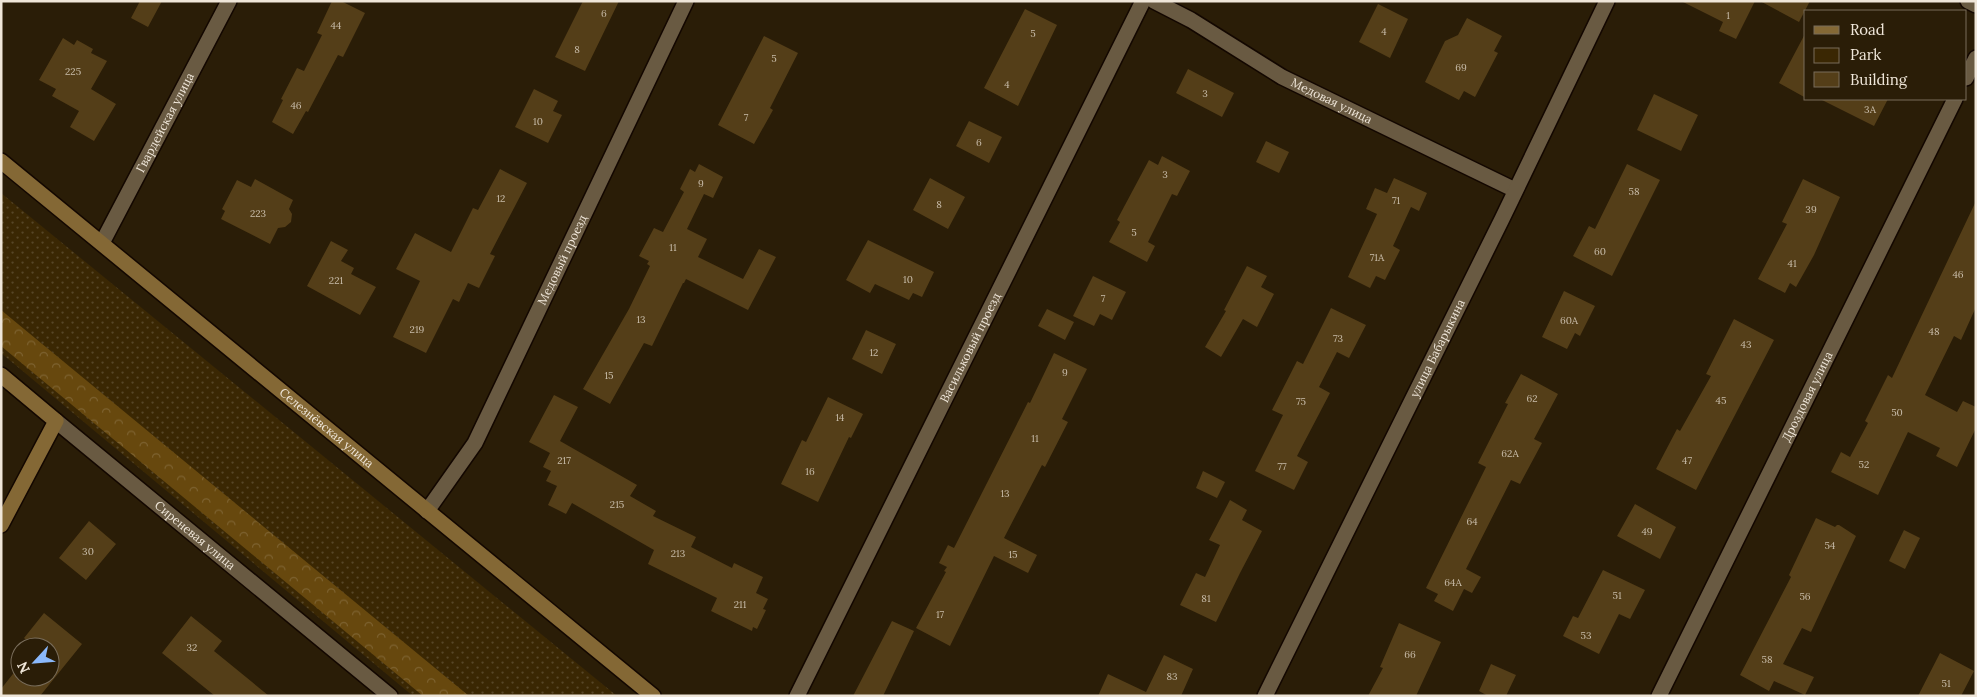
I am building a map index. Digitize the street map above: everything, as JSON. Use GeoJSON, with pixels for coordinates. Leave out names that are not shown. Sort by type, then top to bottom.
{"type":"FeatureCollection","features":[{"type":"Feature","properties":{"kind":"street","name":"Гвардейская улица"},"geometry":{"type":"LineString","coordinates":[[102,243],[229,1]]}},
{"type":"Feature","properties":{"kind":"street","name":"Медовый проезд"},"geometry":{"type":"LineString","coordinates":[[427,511],[475,443],[686,1]]}},
{"type":"Feature","properties":{"kind":"street","name":"Васильковый проезд"},"geometry":{"type":"LineString","coordinates":[[797,696],[1144,1]]}},
{"type":"Feature","properties":{"kind":"street","name":"Медовая улица"},"geometry":{"type":"LineString","coordinates":[[1154,1],[1192,20],[1282,77],[1515,190]]}},
{"type":"Feature","properties":{"kind":"street","name":"улица Бабарыкина"},"geometry":{"type":"LineString","coordinates":[[1265,696],[1607,1]]}},
{"type":"Feature","properties":{"kind":"street"},"geometry":{"type":"LineString","coordinates":[[1968,1],[1976,5]]}},
{"type":"Feature","properties":{"kind":"street"},"geometry":{"type":"LineString","coordinates":[[1967,76],[1976,58]]}},
{"type":"Feature","properties":{"kind":"street","name":"Дроздовая улица"},"geometry":{"type":"LineString","coordinates":[[1659,696],[1955,100]]}},
{"type":"Feature","properties":{"kind":"street","name":"Селезнёвская улица"},"geometry":{"type":"LineString","coordinates":[[1,161],[653,696]]}},
{"type":"Feature","properties":{"kind":"street","name":"Сиреневая улица"},"geometry":{"type":"LineString","coordinates":[[1,375],[390,696]]}},
{"type":"Feature","properties":{"kind":"street"},"geometry":{"type":"LineString","coordinates":[[1,525],[56,422]]}},
{"type":"Feature","properties":{"kind":"green space"},"geometry":{"type":"Polygon","coordinates":[[[1,193],[617,696],[413,696],[1,353],[1,193]]]}},
{"type":"Feature","properties":{"kind":"green space"},"geometry":{"type":"Polygon","coordinates":[[[1,310],[469,696],[423,696],[1,346],[1,310]]]}},
{"type":"Feature","properties":{"kind":"building"},"geometry":{"type":"Polygon","coordinates":[[[140,1],[162,1],[148,27],[131,18],[140,1]]]}},
{"type":"Feature","properties":{"kind":"building"},"geometry":{"type":"Polygon","coordinates":[[[332,1],[341,1],[365,13],[343,57],[338,55],[308,112],[306,111],[293,134],[272,122],[297,68],[304,71],[322,35],[317,33],[332,1]]]}},
{"type":"Feature","properties":{"kind":"building"},"geometry":{"type":"Polygon","coordinates":[[[583,1],[619,1],[585,71],[555,57],[583,1]]]}},
{"type":"Feature","properties":{"kind":"building"},"geometry":{"type":"Polygon","coordinates":[[[1681,1],[1755,1],[1736,39],[1719,31],[1723,22],[1681,1]]]}},
{"type":"Feature","properties":{"kind":"building"},"geometry":{"type":"Polygon","coordinates":[[[1760,1],[1810,1],[1799,22],[1760,1]]]}},
{"type":"Feature","properties":{"kind":"building"},"geometry":{"type":"Polygon","coordinates":[[[1378,4],[1408,19],[1390,58],[1359,42],[1378,4]]]}},
{"type":"Feature","properties":{"kind":"building"},"geometry":{"type":"Polygon","coordinates":[[[1025,9],[1057,25],[1018,106],[984,88],[1025,9]]]}},
{"type":"Feature","properties":{"kind":"building"},"geometry":{"type":"Polygon","coordinates":[[[1467,18],[1502,36],[1494,51],[1498,53],[1475,97],[1464,91],[1459,100],[1425,82],[1445,41],[1458,35],[1467,18]]]}},
{"type":"Feature","properties":{"kind":"building"},"geometry":{"type":"Polygon","coordinates":[[[764,36],[798,53],[770,108],[773,110],[754,144],[718,125],[764,36]]]}},
{"type":"Feature","properties":{"kind":"building"},"geometry":{"type":"Polygon","coordinates":[[[1804,36],[1804,97],[1779,83],[1804,36]]]}},
{"type":"Feature","properties":{"kind":"building"},"geometry":{"type":"Polygon","coordinates":[[[63,38],[74,45],[77,40],[93,49],[91,53],[107,61],[91,89],[116,104],[94,141],[70,127],[79,111],[52,96],[56,89],[39,80],[63,38]]]}},
{"type":"Feature","properties":{"kind":"building"},"geometry":{"type":"Polygon","coordinates":[[[1188,69],[1234,93],[1222,117],[1176,93],[1188,69]]]}},
{"type":"Feature","properties":{"kind":"building"},"geometry":{"type":"Polygon","coordinates":[[[534,89],[558,101],[553,111],[562,115],[548,143],[515,127],[534,89]]]}},
{"type":"Feature","properties":{"kind":"building"},"geometry":{"type":"Polygon","coordinates":[[[1654,94],[1698,115],[1681,151],[1637,130],[1654,94]]]}},
{"type":"Feature","properties":{"kind":"building"},"geometry":{"type":"Polygon","coordinates":[[[1822,100],[1887,100],[1874,126],[1822,100]]]}},
{"type":"Feature","properties":{"kind":"building"},"geometry":{"type":"Polygon","coordinates":[[[969,121],[1002,137],[989,163],[956,146],[969,121]]]}},
{"type":"Feature","properties":{"kind":"building"},"geometry":{"type":"Polygon","coordinates":[[[1266,141],[1289,152],[1279,173],[1256,162],[1266,141]]]}},
{"type":"Feature","properties":{"kind":"building"},"geometry":{"type":"Polygon","coordinates":[[[1162,156],[1190,171],[1177,196],[1172,194],[1148,242],[1155,246],[1147,262],[1109,242],[1120,222],[1117,220],[1149,160],[1158,165],[1162,156]]]}},
{"type":"Feature","properties":{"kind":"building"},"geometry":{"type":"Polygon","coordinates":[[[699,164],[723,177],[713,198],[704,194],[687,229],[707,239],[698,257],[743,279],[759,249],[776,257],[748,310],[686,279],[652,346],[644,343],[610,404],[583,389],[629,309],[650,266],[647,264],[649,261],[639,256],[654,228],[663,232],[684,192],[680,189],[690,169],[695,172],[699,164]]]}},
{"type":"Feature","properties":{"kind":"building"},"geometry":{"type":"Polygon","coordinates":[[[1627,164],[1660,180],[1612,276],[1573,256],[1589,226],[1595,229],[1627,164]]]}},
{"type":"Feature","properties":{"kind":"building"},"geometry":{"type":"Polygon","coordinates":[[[500,169],[527,183],[490,254],[495,256],[479,288],[468,283],[459,302],[453,299],[426,353],[393,337],[420,281],[396,269],[415,233],[451,252],[473,208],[478,210],[500,169]]]}},
{"type":"Feature","properties":{"kind":"building"},"geometry":{"type":"Polygon","coordinates":[[[930,178],[965,197],[948,229],[913,210],[930,178]]]}},
{"type":"Feature","properties":{"kind":"building"},"geometry":{"type":"Polygon","coordinates":[[[1394,178],[1427,193],[1419,211],[1411,207],[1393,246],[1400,250],[1385,280],[1376,276],[1370,288],[1348,277],[1377,214],[1366,209],[1375,188],[1387,193],[1394,178]]]}},
{"type":"Feature","properties":{"kind":"building"},"geometry":{"type":"Polygon","coordinates":[[[255,179],[293,200],[289,209],[292,214],[291,222],[285,227],[278,228],[270,244],[221,219],[225,211],[222,209],[237,180],[251,187],[255,179]]]}},
{"type":"Feature","properties":{"kind":"building"},"geometry":{"type":"Polygon","coordinates":[[[1803,179],[1840,197],[1814,255],[1796,287],[1790,283],[1785,293],[1758,279],[1787,224],[1782,222],[1803,179]]]}},
{"type":"Feature","properties":{"kind":"building"},"geometry":{"type":"Polygon","coordinates":[[[1976,201],[1976,307],[1961,340],[1954,336],[1925,395],[1957,412],[1963,401],[1976,407],[1976,428],[1957,467],[1936,456],[1940,448],[1908,432],[1878,495],[1831,472],[1841,452],[1850,457],[1868,423],[1865,421],[1888,375],[1892,378],[1976,201]]]}},
{"type":"Feature","properties":{"kind":"building"},"geometry":{"type":"Polygon","coordinates":[[[868,240],[934,272],[922,297],[913,293],[909,300],[875,284],[870,293],[846,280],[868,240]]]}},
{"type":"Feature","properties":{"kind":"building"},"geometry":{"type":"Polygon","coordinates":[[[331,241],[348,250],[341,261],[354,268],[351,274],[376,287],[360,315],[307,286],[331,241]]]}},
{"type":"Feature","properties":{"kind":"building"},"geometry":{"type":"Polygon","coordinates":[[[1247,266],[1267,276],[1261,287],[1274,294],[1257,327],[1243,319],[1221,357],[1205,347],[1226,311],[1224,310],[1247,266]]]}},
{"type":"Feature","properties":{"kind":"building"},"geometry":{"type":"Polygon","coordinates":[[[1093,276],[1126,292],[1112,320],[1100,314],[1094,326],[1073,316],[1093,276]]]}},
{"type":"Feature","properties":{"kind":"building"},"geometry":{"type":"Polygon","coordinates":[[[1564,291],[1595,306],[1580,336],[1575,333],[1567,349],[1542,337],[1564,291]]]}},
{"type":"Feature","properties":{"kind":"building"},"geometry":{"type":"Polygon","coordinates":[[[1331,308],[1366,325],[1349,358],[1337,352],[1319,387],[1330,393],[1297,456],[1308,462],[1294,490],[1255,471],[1283,415],[1272,410],[1297,361],[1303,364],[1331,308]]]}},
{"type":"Feature","properties":{"kind":"building"},"geometry":{"type":"Polygon","coordinates":[[[1047,309],[1074,322],[1065,340],[1038,326],[1047,309]]]}},
{"type":"Feature","properties":{"kind":"building"},"geometry":{"type":"Polygon","coordinates":[[[1734,319],[1774,340],[1696,490],[1656,469],[1677,429],[1680,431],[1711,376],[1706,374],[1734,319]]]}},
{"type":"Feature","properties":{"kind":"building"},"geometry":{"type":"Polygon","coordinates":[[[866,330],[896,344],[882,374],[852,359],[866,330]]]}},
{"type":"Feature","properties":{"kind":"building"},"geometry":{"type":"Polygon","coordinates":[[[1054,353],[1087,369],[1062,419],[1068,422],[1045,467],[1042,465],[1004,538],[1037,555],[1028,573],[994,556],[950,646],[916,628],[946,572],[944,571],[947,567],[939,563],[948,545],[954,548],[1054,353]]]}},
{"type":"Feature","properties":{"kind":"building"},"geometry":{"type":"Polygon","coordinates":[[[1521,374],[1558,394],[1534,439],[1542,443],[1520,484],[1511,480],[1466,569],[1481,577],[1472,593],[1464,589],[1453,611],[1434,601],[1438,594],[1426,588],[1486,467],[1478,463],[1508,404],[1505,403],[1521,374]]]}},
{"type":"Feature","properties":{"kind":"building"},"geometry":{"type":"Polygon","coordinates":[[[554,395],[578,407],[560,441],[637,485],[630,496],[656,511],[653,516],[696,537],[691,547],[732,568],[734,563],[763,577],[756,593],[768,599],[763,609],[766,610],[757,629],[753,627],[752,631],[711,611],[717,598],[648,564],[654,550],[572,503],[566,514],[548,505],[557,486],[546,481],[551,471],[543,467],[550,453],[529,442],[554,395]]]}},
{"type":"Feature","properties":{"kind":"building"},"geometry":{"type":"Polygon","coordinates":[[[828,397],[863,414],[851,438],[849,437],[818,502],[781,484],[802,440],[806,442],[828,397]]]}},
{"type":"Feature","properties":{"kind":"building"},"geometry":{"type":"Polygon","coordinates":[[[1203,471],[1225,482],[1217,498],[1196,488],[1203,471]]]}},
{"type":"Feature","properties":{"kind":"building"},"geometry":{"type":"Polygon","coordinates":[[[1230,500],[1247,510],[1242,520],[1262,531],[1216,622],[1180,605],[1196,573],[1205,577],[1220,545],[1209,540],[1230,500]]]}},
{"type":"Feature","properties":{"kind":"building"},"geometry":{"type":"Polygon","coordinates":[[[1635,504],[1676,527],[1660,559],[1617,536],[1635,504]]]}},
{"type":"Feature","properties":{"kind":"building"},"geometry":{"type":"Polygon","coordinates":[[[1816,518],[1835,527],[1839,525],[1856,536],[1811,632],[1802,628],[1783,664],[1814,677],[1805,695],[1774,681],[1769,691],[1740,675],[1791,577],[1789,575],[1816,518]]]}},
{"type":"Feature","properties":{"kind":"building"},"geometry":{"type":"Polygon","coordinates":[[[89,521],[116,544],[86,580],[59,558],[89,521]]]}},
{"type":"Feature","properties":{"kind":"building"},"geometry":{"type":"Polygon","coordinates":[[[1904,530],[1920,538],[1905,569],[1889,561],[1904,530]]]}},
{"type":"Feature","properties":{"kind":"building"},"geometry":{"type":"Polygon","coordinates":[[[1603,570],[1645,590],[1630,619],[1619,614],[1599,654],[1563,636],[1573,616],[1578,618],[1603,570]]]}},
{"type":"Feature","properties":{"kind":"building"},"geometry":{"type":"Polygon","coordinates":[[[44,613],[82,644],[60,671],[60,637],[25,637],[44,613]]]}},
{"type":"Feature","properties":{"kind":"building"},"geometry":{"type":"Polygon","coordinates":[[[191,616],[222,641],[214,651],[269,696],[215,696],[162,653],[191,616]]]}},
{"type":"Feature","properties":{"kind":"building"},"geometry":{"type":"Polygon","coordinates":[[[892,621],[914,631],[883,696],[853,696],[892,621]]]}},
{"type":"Feature","properties":{"kind":"building"},"geometry":{"type":"Polygon","coordinates":[[[1399,623],[1441,642],[1416,696],[1368,696],[1383,668],[1380,667],[1399,623]]]}},
{"type":"Feature","properties":{"kind":"building"},"geometry":{"type":"Polygon","coordinates":[[[1940,653],[1974,671],[1961,696],[1918,696],[1940,653]]]}},
{"type":"Feature","properties":{"kind":"building"},"geometry":{"type":"Polygon","coordinates":[[[1164,655],[1193,669],[1181,696],[1098,696],[1108,674],[1146,692],[1164,655]]]}},
{"type":"Feature","properties":{"kind":"building"},"geometry":{"type":"Polygon","coordinates":[[[1491,664],[1516,675],[1506,696],[1488,696],[1479,691],[1491,664]]]}},
{"type":"Feature","properties":{"kind":"building"},"geometry":{"type":"Polygon","coordinates":[[[10,678],[10,687],[47,687],[40,696],[1,696],[1,689],[10,678]]]}}]}
